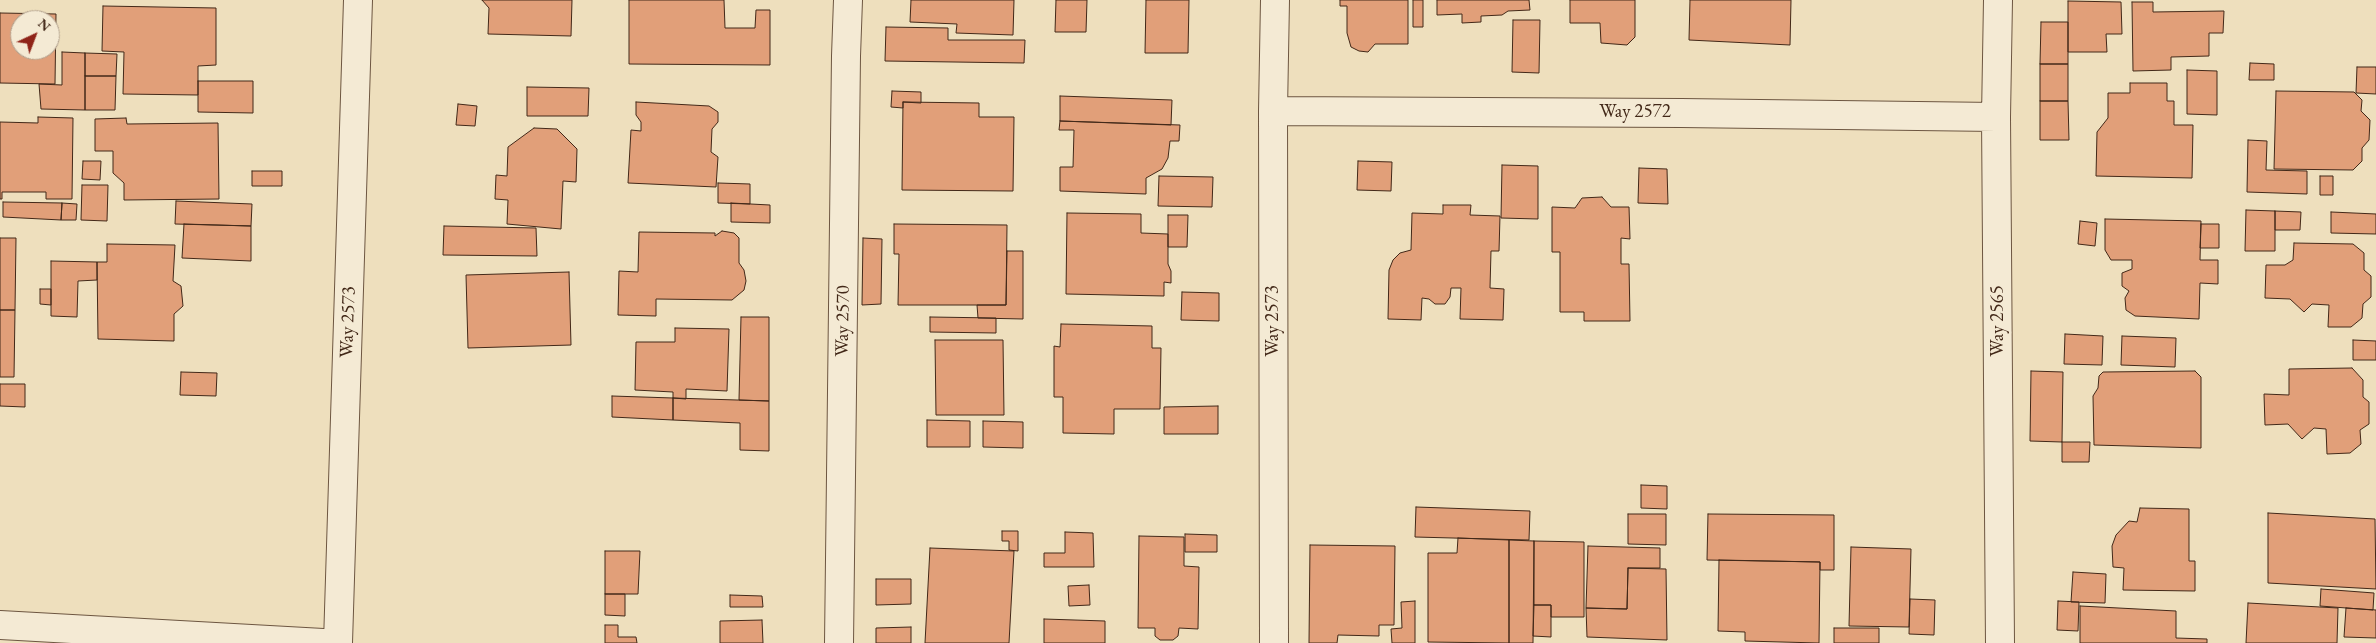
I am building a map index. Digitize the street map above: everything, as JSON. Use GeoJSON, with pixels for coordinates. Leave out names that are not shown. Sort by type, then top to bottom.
{"type":"FeatureCollection","features":[{"type":"Feature","properties":{"kind":"street","name":"Way 2573"},"geometry":{"type":"LineString","coordinates":[[338,643],[358,0]]}},
{"type":"Feature","properties":{"kind":"street","name":"Way 2570"},"geometry":{"type":"LineString","coordinates":[[839,643],[848,0]]}},
{"type":"Feature","properties":{"kind":"street","name":"Way 2573"},"geometry":{"type":"LineString","coordinates":[[1274,643],[1273,111],[1275,0]]}},
{"type":"Feature","properties":{"kind":"street","name":"Way 2565"},"geometry":{"type":"LineString","coordinates":[[1998,0],[1996,117],[2000,643]]}},
{"type":"Feature","properties":{"kind":"street","name":"Way 2572"},"geometry":{"type":"LineString","coordinates":[[1273,111],[1996,117]]}},
{"type":"Feature","properties":{"kind":"street"},"geometry":{"type":"LineString","coordinates":[[0,625],[323,643]]}},
{"type":"Feature","properties":{"kind":"building"},"geometry":{"type":"Polygon","coordinates":[[[482,0],[572,0],[571,36],[488,34],[489,8],[482,0]]]}},
{"type":"Feature","properties":{"kind":"building"},"geometry":{"type":"Polygon","coordinates":[[[629,0],[724,0],[725,28],[755,28],[756,10],[770,10],[770,65],[629,64],[629,0]]]}},
{"type":"Feature","properties":{"kind":"building"},"geometry":{"type":"Polygon","coordinates":[[[911,0],[1014,0],[1013,35],[956,33],[957,24],[910,22],[911,0]]]}},
{"type":"Feature","properties":{"kind":"building"},"geometry":{"type":"Polygon","coordinates":[[[1056,0],[1087,0],[1086,32],[1055,32],[1056,0]]]}},
{"type":"Feature","properties":{"kind":"building"},"geometry":{"type":"Polygon","coordinates":[[[1146,0],[1189,0],[1188,53],[1145,53],[1146,0]]]}},
{"type":"Feature","properties":{"kind":"building"},"geometry":{"type":"Polygon","coordinates":[[[1340,0],[1408,0],[1408,44],[1375,44],[1368,52],[1359,51],[1351,47],[1347,33],[1347,6],[1340,6],[1340,0]]]}},
{"type":"Feature","properties":{"kind":"building"},"geometry":{"type":"Polygon","coordinates":[[[1413,0],[1423,0],[1423,27],[1413,27],[1413,0]]]}},
{"type":"Feature","properties":{"kind":"building"},"geometry":{"type":"Polygon","coordinates":[[[1437,0],[1529,0],[1530,10],[1508,11],[1502,15],[1481,16],[1481,22],[1462,23],[1462,14],[1437,15],[1437,0]]]}},
{"type":"Feature","properties":{"kind":"building"},"geometry":{"type":"Polygon","coordinates":[[[1570,0],[1635,0],[1635,37],[1627,45],[1601,43],[1600,23],[1570,23],[1570,0]]]}},
{"type":"Feature","properties":{"kind":"building"},"geometry":{"type":"Polygon","coordinates":[[[1690,0],[1791,0],[1790,45],[1689,40],[1690,0]]]}},
{"type":"Feature","properties":{"kind":"building"},"geometry":{"type":"Polygon","coordinates":[[[2068,1],[2121,2],[2122,34],[2106,34],[2107,52],[2068,52],[2068,1]]]}},
{"type":"Feature","properties":{"kind":"building"},"geometry":{"type":"Polygon","coordinates":[[[2132,2],[2153,2],[2153,12],[2224,11],[2223,33],[2209,33],[2209,56],[2171,57],[2171,70],[2133,71],[2132,2]]]}},
{"type":"Feature","properties":{"kind":"building"},"geometry":{"type":"Polygon","coordinates":[[[103,6],[216,8],[216,65],[198,66],[198,95],[123,94],[124,52],[102,51],[103,6]]]}},
{"type":"Feature","properties":{"kind":"building"},"geometry":{"type":"Polygon","coordinates":[[[0,13],[10,13],[10,60],[55,60],[55,84],[0,83],[0,13]]]}},
{"type":"Feature","properties":{"kind":"building"},"geometry":{"type":"Polygon","coordinates":[[[1513,20],[1540,20],[1539,73],[1512,72],[1513,20]]]}},
{"type":"Feature","properties":{"kind":"building"},"geometry":{"type":"Polygon","coordinates":[[[2041,22],[2068,22],[2068,64],[2040,64],[2041,22]]]}},
{"type":"Feature","properties":{"kind":"building"},"geometry":{"type":"Polygon","coordinates":[[[886,27],[948,28],[948,40],[1025,40],[1024,63],[885,61],[886,27]]]}},
{"type":"Feature","properties":{"kind":"building"},"geometry":{"type":"Polygon","coordinates":[[[62,52],[85,53],[85,110],[41,109],[39,84],[62,85],[62,52]]]}},
{"type":"Feature","properties":{"kind":"building"},"geometry":{"type":"Polygon","coordinates":[[[85,53],[117,54],[116,76],[85,76],[85,53]]]}},
{"type":"Feature","properties":{"kind":"building"},"geometry":{"type":"Polygon","coordinates":[[[2250,63],[2274,64],[2274,80],[2249,80],[2250,63]]]}},
{"type":"Feature","properties":{"kind":"building"},"geometry":{"type":"Polygon","coordinates":[[[2040,64],[2068,64],[2068,101],[2040,101],[2040,64]]]}},
{"type":"Feature","properties":{"kind":"building"},"geometry":{"type":"Polygon","coordinates":[[[2357,67],[2376,67],[2376,94],[2356,93],[2357,67]]]}},
{"type":"Feature","properties":{"kind":"building"},"geometry":{"type":"Polygon","coordinates":[[[2187,70],[2217,71],[2217,115],[2187,114],[2187,70]]]}},
{"type":"Feature","properties":{"kind":"building"},"geometry":{"type":"Polygon","coordinates":[[[85,76],[116,76],[115,110],[85,110],[85,76]]]}},
{"type":"Feature","properties":{"kind":"building"},"geometry":{"type":"Polygon","coordinates":[[[198,81],[253,81],[253,113],[198,112],[198,81]]]}},
{"type":"Feature","properties":{"kind":"building"},"geometry":{"type":"Polygon","coordinates":[[[2130,83],[2167,83],[2167,101],[2174,101],[2174,125],[2193,125],[2192,178],[2096,176],[2097,132],[2108,118],[2108,93],[2130,93],[2130,83]]]}},
{"type":"Feature","properties":{"kind":"building"},"geometry":{"type":"Polygon","coordinates":[[[527,87],[589,88],[588,116],[527,116],[527,87]]]}},
{"type":"Feature","properties":{"kind":"building"},"geometry":{"type":"Polygon","coordinates":[[[892,91],[921,92],[921,103],[903,102],[903,108],[891,107],[892,91]]]}},
{"type":"Feature","properties":{"kind":"building"},"geometry":{"type":"Polygon","coordinates":[[[2276,91],[2354,92],[2362,100],[2361,111],[2370,120],[2369,140],[2362,148],[2362,161],[2353,170],[2274,169],[2276,91]]]}},
{"type":"Feature","properties":{"kind":"building"},"geometry":{"type":"Polygon","coordinates":[[[1060,96],[1172,100],[1171,125],[1060,121],[1060,96]]]}},
{"type":"Feature","properties":{"kind":"building"},"geometry":{"type":"Polygon","coordinates":[[[2040,101],[2068,101],[2069,140],[2040,140],[2040,101]]]}},
{"type":"Feature","properties":{"kind":"building"},"geometry":{"type":"Polygon","coordinates":[[[636,102],[709,106],[718,112],[718,122],[712,129],[711,152],[718,157],[716,187],[628,183],[631,130],[641,131],[641,122],[636,115],[636,102]]]}},
{"type":"Feature","properties":{"kind":"building"},"geometry":{"type":"Polygon","coordinates":[[[903,102],[979,103],[979,117],[1014,117],[1013,191],[902,190],[903,102]]]}},
{"type":"Feature","properties":{"kind":"building"},"geometry":{"type":"Polygon","coordinates":[[[458,104],[477,106],[475,126],[456,125],[458,104]]]}},
{"type":"Feature","properties":{"kind":"building"},"geometry":{"type":"Polygon","coordinates":[[[38,117],[73,118],[72,199],[46,199],[46,192],[2,192],[2,199],[0,199],[0,122],[38,123],[38,117]]]}},
{"type":"Feature","properties":{"kind":"building"},"geometry":{"type":"Polygon","coordinates":[[[126,118],[127,124],[218,123],[219,199],[124,200],[124,183],[113,173],[113,151],[95,151],[95,119],[126,118]]]}},
{"type":"Feature","properties":{"kind":"building"},"geometry":{"type":"Polygon","coordinates":[[[1060,121],[1180,125],[1179,141],[1170,141],[1168,158],[1162,169],[1146,178],[1146,194],[1060,191],[1060,167],[1073,167],[1074,130],[1059,130],[1060,121]]]}},
{"type":"Feature","properties":{"kind":"building"},"geometry":{"type":"Polygon","coordinates":[[[534,128],[557,129],[577,149],[576,182],[563,181],[561,229],[507,224],[508,200],[495,199],[496,175],[507,176],[508,147],[534,128]]]}},
{"type":"Feature","properties":{"kind":"building"},"geometry":{"type":"Polygon","coordinates":[[[2248,140],[2267,141],[2266,170],[2307,171],[2307,194],[2247,192],[2248,140]]]}},
{"type":"Feature","properties":{"kind":"building"},"geometry":{"type":"Polygon","coordinates":[[[83,161],[101,161],[100,180],[82,179],[83,161]]]}},
{"type":"Feature","properties":{"kind":"building"},"geometry":{"type":"Polygon","coordinates":[[[1358,161],[1392,162],[1391,191],[1357,190],[1358,161]]]}},
{"type":"Feature","properties":{"kind":"building"},"geometry":{"type":"Polygon","coordinates":[[[1502,165],[1538,166],[1538,219],[1501,218],[1502,165]]]}},
{"type":"Feature","properties":{"kind":"building"},"geometry":{"type":"Polygon","coordinates":[[[1639,168],[1667,169],[1668,204],[1638,203],[1639,168]]]}},
{"type":"Feature","properties":{"kind":"building"},"geometry":{"type":"Polygon","coordinates":[[[252,171],[282,171],[282,186],[252,186],[252,171]]]}},
{"type":"Feature","properties":{"kind":"building"},"geometry":{"type":"Polygon","coordinates":[[[1159,176],[1213,177],[1212,207],[1158,206],[1159,176]]]}},
{"type":"Feature","properties":{"kind":"building"},"geometry":{"type":"Polygon","coordinates":[[[2320,176],[2333,176],[2333,195],[2320,195],[2320,176]]]}},
{"type":"Feature","properties":{"kind":"building"},"geometry":{"type":"Polygon","coordinates":[[[718,183],[750,184],[750,204],[718,203],[718,183]]]}},
{"type":"Feature","properties":{"kind":"building"},"geometry":{"type":"Polygon","coordinates":[[[82,185],[108,185],[107,221],[81,220],[82,185]]]}},
{"type":"Feature","properties":{"kind":"building"},"geometry":{"type":"Polygon","coordinates":[[[1602,197],[1611,207],[1629,207],[1630,239],[1621,238],[1621,264],[1629,264],[1630,321],[1584,321],[1584,312],[1560,312],[1560,252],[1552,252],[1552,207],[1575,208],[1582,198],[1602,197]]]}},
{"type":"Feature","properties":{"kind":"building"},"geometry":{"type":"Polygon","coordinates":[[[176,201],[252,204],[251,226],[175,224],[176,201]]]}},
{"type":"Feature","properties":{"kind":"building"},"geometry":{"type":"Polygon","coordinates":[[[3,202],[62,203],[61,220],[3,217],[3,202]]]}},
{"type":"Feature","properties":{"kind":"building"},"geometry":{"type":"Polygon","coordinates":[[[62,203],[77,204],[76,220],[61,220],[62,203]]]}},
{"type":"Feature","properties":{"kind":"building"},"geometry":{"type":"Polygon","coordinates":[[[731,203],[770,205],[770,223],[731,222],[731,203]]]}},
{"type":"Feature","properties":{"kind":"building"},"geometry":{"type":"Polygon","coordinates":[[[1443,205],[1471,205],[1470,215],[1500,216],[1499,251],[1491,251],[1490,288],[1504,289],[1503,320],[1460,319],[1461,288],[1451,288],[1450,297],[1445,304],[1435,304],[1429,299],[1422,298],[1421,320],[1388,319],[1389,270],[1393,260],[1400,253],[1411,250],[1412,213],[1443,214],[1443,205]]]}},
{"type":"Feature","properties":{"kind":"building"},"geometry":{"type":"Polygon","coordinates":[[[2246,210],[2275,211],[2275,251],[2245,251],[2246,210]]]}},
{"type":"Feature","properties":{"kind":"building"},"geometry":{"type":"Polygon","coordinates":[[[2275,211],[2301,212],[2300,230],[2275,230],[2275,211]]]}},
{"type":"Feature","properties":{"kind":"building"},"geometry":{"type":"Polygon","coordinates":[[[2331,212],[2376,214],[2376,234],[2331,233],[2331,212]]]}},
{"type":"Feature","properties":{"kind":"building"},"geometry":{"type":"Polygon","coordinates":[[[1067,213],[1141,214],[1141,233],[1168,234],[1168,264],[1171,271],[1171,283],[1164,282],[1164,296],[1066,294],[1067,213]]]}},
{"type":"Feature","properties":{"kind":"building"},"geometry":{"type":"Polygon","coordinates":[[[1168,215],[1188,215],[1187,247],[1168,247],[1168,215]]]}},
{"type":"Feature","properties":{"kind":"building"},"geometry":{"type":"Polygon","coordinates":[[[2105,219],[2201,221],[2200,260],[2218,260],[2218,284],[2200,283],[2199,319],[2135,316],[2126,310],[2125,298],[2129,291],[2122,286],[2122,273],[2132,269],[2132,260],[2111,260],[2105,250],[2105,219]]]}},
{"type":"Feature","properties":{"kind":"building"},"geometry":{"type":"Polygon","coordinates":[[[2080,221],[2097,223],[2095,246],[2078,244],[2080,221]]]}},
{"type":"Feature","properties":{"kind":"building"},"geometry":{"type":"Polygon","coordinates":[[[184,224],[251,226],[251,261],[182,258],[184,224]]]}},
{"type":"Feature","properties":{"kind":"building"},"geometry":{"type":"Polygon","coordinates":[[[894,224],[1007,225],[1006,305],[898,305],[899,254],[894,254],[894,224]]]}},
{"type":"Feature","properties":{"kind":"building"},"geometry":{"type":"Polygon","coordinates":[[[2201,224],[2219,224],[2219,248],[2200,248],[2201,224]]]}},
{"type":"Feature","properties":{"kind":"building"},"geometry":{"type":"Polygon","coordinates":[[[444,226],[536,228],[537,256],[443,255],[444,226]]]}},
{"type":"Feature","properties":{"kind":"building"},"geometry":{"type":"Polygon","coordinates":[[[722,231],[734,233],[739,238],[739,263],[744,270],[746,281],[744,290],[732,300],[656,299],[656,316],[618,315],[619,271],[638,272],[639,232],[715,233],[715,236],[722,231]]]}},
{"type":"Feature","properties":{"kind":"building"},"geometry":{"type":"Polygon","coordinates":[[[0,238],[16,238],[15,310],[0,310],[0,238]]]}},
{"type":"Feature","properties":{"kind":"building"},"geometry":{"type":"Polygon","coordinates":[[[863,238],[882,239],[881,304],[862,305],[863,238]]]}},
{"type":"Feature","properties":{"kind":"building"},"geometry":{"type":"Polygon","coordinates":[[[2294,243],[2353,244],[2364,253],[2364,270],[2371,276],[2371,297],[2363,304],[2362,318],[2351,327],[2328,327],[2329,305],[2312,304],[2304,312],[2290,299],[2265,298],[2266,265],[2285,265],[2293,260],[2294,243]]]}},
{"type":"Feature","properties":{"kind":"building"},"geometry":{"type":"Polygon","coordinates":[[[107,244],[175,245],[173,281],[181,286],[183,306],[174,314],[174,341],[98,339],[97,262],[107,262],[107,244]]]}},
{"type":"Feature","properties":{"kind":"building"},"geometry":{"type":"Polygon","coordinates":[[[1007,251],[1023,251],[1023,319],[978,318],[977,305],[1006,305],[1007,251]]]}},
{"type":"Feature","properties":{"kind":"building"},"geometry":{"type":"Polygon","coordinates":[[[51,261],[97,262],[97,280],[78,281],[77,317],[51,316],[51,261]]]}},
{"type":"Feature","properties":{"kind":"building"},"geometry":{"type":"Polygon","coordinates":[[[569,272],[571,345],[468,348],[466,275],[569,272]]]}},
{"type":"Feature","properties":{"kind":"building"},"geometry":{"type":"Polygon","coordinates":[[[40,289],[51,289],[51,305],[40,304],[40,289]]]}},
{"type":"Feature","properties":{"kind":"building"},"geometry":{"type":"Polygon","coordinates":[[[1182,292],[1219,293],[1219,321],[1181,320],[1182,292]]]}},
{"type":"Feature","properties":{"kind":"building"},"geometry":{"type":"Polygon","coordinates":[[[0,310],[15,310],[14,377],[0,377],[0,310]]]}},
{"type":"Feature","properties":{"kind":"building"},"geometry":{"type":"Polygon","coordinates":[[[741,317],[769,317],[769,401],[739,400],[741,317]]]}},
{"type":"Feature","properties":{"kind":"building"},"geometry":{"type":"Polygon","coordinates":[[[930,317],[996,318],[996,333],[930,332],[930,317]]]}},
{"type":"Feature","properties":{"kind":"building"},"geometry":{"type":"Polygon","coordinates":[[[1061,324],[1152,326],[1152,348],[1161,348],[1160,409],[1114,409],[1114,434],[1063,433],[1063,397],[1054,397],[1054,346],[1060,347],[1061,324]]]}},
{"type":"Feature","properties":{"kind":"building"},"geometry":{"type":"Polygon","coordinates":[[[675,328],[729,329],[727,391],[686,389],[686,399],[673,398],[673,392],[635,390],[636,342],[675,342],[675,328]]]}},
{"type":"Feature","properties":{"kind":"building"},"geometry":{"type":"Polygon","coordinates":[[[2065,334],[2103,336],[2102,365],[2064,364],[2065,334]]]}},
{"type":"Feature","properties":{"kind":"building"},"geometry":{"type":"Polygon","coordinates":[[[2122,336],[2176,338],[2175,367],[2121,365],[2122,336]]]}},
{"type":"Feature","properties":{"kind":"building"},"geometry":{"type":"Polygon","coordinates":[[[935,340],[1003,340],[1004,415],[936,415],[935,340]]]}},
{"type":"Feature","properties":{"kind":"building"},"geometry":{"type":"Polygon","coordinates":[[[2353,340],[2376,341],[2376,360],[2353,360],[2353,340]]]}},
{"type":"Feature","properties":{"kind":"building"},"geometry":{"type":"Polygon","coordinates":[[[2352,368],[2363,380],[2363,397],[2369,402],[2369,424],[2360,430],[2361,444],[2350,453],[2327,454],[2326,429],[2314,428],[2302,439],[2288,424],[2265,425],[2264,394],[2289,395],[2289,369],[2352,368]]]}},
{"type":"Feature","properties":{"kind":"building"},"geometry":{"type":"Polygon","coordinates":[[[2031,371],[2063,372],[2062,442],[2030,441],[2031,371]]]}},
{"type":"Feature","properties":{"kind":"building"},"geometry":{"type":"Polygon","coordinates":[[[2195,371],[2201,377],[2201,448],[2094,445],[2093,396],[2098,388],[2099,376],[2103,372],[2195,371]]]}},
{"type":"Feature","properties":{"kind":"building"},"geometry":{"type":"Polygon","coordinates":[[[181,372],[217,373],[216,396],[180,395],[181,372]]]}},
{"type":"Feature","properties":{"kind":"building"},"geometry":{"type":"Polygon","coordinates":[[[0,384],[25,384],[25,407],[0,406],[0,384]]]}},
{"type":"Feature","properties":{"kind":"building"},"geometry":{"type":"Polygon","coordinates":[[[612,396],[673,398],[673,420],[612,417],[612,396]]]}},
{"type":"Feature","properties":{"kind":"building"},"geometry":{"type":"Polygon","coordinates":[[[673,398],[769,401],[769,451],[740,450],[740,423],[673,420],[673,398]]]}},
{"type":"Feature","properties":{"kind":"building"},"geometry":{"type":"Polygon","coordinates":[[[1218,406],[1218,434],[1164,434],[1164,407],[1218,406]]]}},
{"type":"Feature","properties":{"kind":"building"},"geometry":{"type":"Polygon","coordinates":[[[927,420],[970,421],[970,447],[927,447],[927,420]]]}},
{"type":"Feature","properties":{"kind":"building"},"geometry":{"type":"Polygon","coordinates":[[[983,421],[1023,422],[1023,448],[983,447],[983,421]]]}},
{"type":"Feature","properties":{"kind":"building"},"geometry":{"type":"Polygon","coordinates":[[[2062,442],[2090,442],[2089,462],[2062,462],[2062,442]]]}},
{"type":"Feature","properties":{"kind":"building"},"geometry":{"type":"Polygon","coordinates":[[[1641,485],[1667,486],[1667,509],[1641,508],[1641,485]]]}},
{"type":"Feature","properties":{"kind":"building"},"geometry":{"type":"Polygon","coordinates":[[[1416,507],[1530,511],[1529,540],[1415,537],[1416,507]]]}},
{"type":"Feature","properties":{"kind":"building"},"geometry":{"type":"Polygon","coordinates":[[[2140,508],[2189,509],[2189,561],[2195,561],[2195,591],[2123,590],[2124,568],[2113,567],[2112,546],[2116,535],[2129,521],[2137,522],[2140,508]]]}},
{"type":"Feature","properties":{"kind":"building"},"geometry":{"type":"Polygon","coordinates":[[[2268,513],[2375,519],[2376,589],[2268,583],[2268,513]]]}},
{"type":"Feature","properties":{"kind":"building"},"geometry":{"type":"Polygon","coordinates":[[[1628,514],[1666,514],[1666,545],[1628,544],[1628,514]]]}},
{"type":"Feature","properties":{"kind":"building"},"geometry":{"type":"Polygon","coordinates":[[[1708,514],[1834,515],[1834,570],[1820,570],[1820,562],[1707,560],[1708,514]]]}},
{"type":"Feature","properties":{"kind":"building"},"geometry":{"type":"Polygon","coordinates":[[[1002,531],[1018,531],[1018,551],[1009,550],[1009,541],[1002,541],[1002,531]]]}},
{"type":"Feature","properties":{"kind":"building"},"geometry":{"type":"Polygon","coordinates":[[[1065,532],[1093,533],[1094,567],[1044,567],[1044,553],[1065,553],[1065,532]]]}},
{"type":"Feature","properties":{"kind":"building"},"geometry":{"type":"Polygon","coordinates":[[[1185,534],[1217,535],[1217,552],[1185,552],[1185,534]]]}},
{"type":"Feature","properties":{"kind":"building"},"geometry":{"type":"Polygon","coordinates":[[[1139,536],[1184,537],[1184,566],[1199,567],[1198,629],[1179,628],[1178,636],[1173,640],[1160,640],[1155,636],[1155,628],[1138,628],[1139,536]]]}},
{"type":"Feature","properties":{"kind":"building"},"geometry":{"type":"Polygon","coordinates":[[[1458,538],[1509,540],[1509,643],[1428,642],[1428,553],[1457,553],[1458,538]]]}},
{"type":"Feature","properties":{"kind":"building"},"geometry":{"type":"Polygon","coordinates":[[[1509,540],[1534,541],[1533,643],[1509,643],[1509,540]]]}},
{"type":"Feature","properties":{"kind":"building"},"geometry":{"type":"Polygon","coordinates":[[[1534,541],[1584,542],[1584,617],[1551,617],[1551,605],[1534,605],[1534,541]]]}},
{"type":"Feature","properties":{"kind":"building"},"geometry":{"type":"Polygon","coordinates":[[[1310,545],[1395,546],[1394,625],[1379,625],[1379,636],[1338,635],[1337,643],[1309,643],[1310,545]]]}},
{"type":"Feature","properties":{"kind":"building"},"geometry":{"type":"Polygon","coordinates":[[[1588,546],[1660,548],[1660,568],[1628,568],[1627,609],[1586,608],[1588,546]]]}},
{"type":"Feature","properties":{"kind":"building"},"geometry":{"type":"Polygon","coordinates":[[[1851,547],[1911,549],[1909,627],[1849,626],[1851,547]]]}},
{"type":"Feature","properties":{"kind":"building"},"geometry":{"type":"Polygon","coordinates":[[[930,548],[1014,551],[1009,643],[925,643],[930,548]]]}},
{"type":"Feature","properties":{"kind":"building"},"geometry":{"type":"Polygon","coordinates":[[[605,551],[640,551],[638,594],[605,594],[605,551]]]}},
{"type":"Feature","properties":{"kind":"building"},"geometry":{"type":"Polygon","coordinates":[[[1719,560],[1820,562],[1819,643],[1745,641],[1745,632],[1718,631],[1719,560]]]}},
{"type":"Feature","properties":{"kind":"building"},"geometry":{"type":"Polygon","coordinates":[[[1628,568],[1666,569],[1667,640],[1587,637],[1586,608],[1627,609],[1628,568]]]}},
{"type":"Feature","properties":{"kind":"building"},"geometry":{"type":"Polygon","coordinates":[[[2073,572],[2106,574],[2105,603],[2071,602],[2073,572]]]}},
{"type":"Feature","properties":{"kind":"building"},"geometry":{"type":"Polygon","coordinates":[[[876,579],[911,579],[911,604],[876,605],[876,579]]]}},
{"type":"Feature","properties":{"kind":"building"},"geometry":{"type":"Polygon","coordinates":[[[1089,585],[1090,605],[1069,606],[1068,586],[1089,585]]]}},
{"type":"Feature","properties":{"kind":"building"},"geometry":{"type":"Polygon","coordinates":[[[2321,589],[2374,593],[2373,610],[2320,606],[2321,589]]]}},
{"type":"Feature","properties":{"kind":"building"},"geometry":{"type":"Polygon","coordinates":[[[605,594],[625,594],[625,616],[605,615],[605,594]]]}},
{"type":"Feature","properties":{"kind":"building"},"geometry":{"type":"Polygon","coordinates":[[[730,595],[762,596],[763,607],[730,607],[730,595]]]}},
{"type":"Feature","properties":{"kind":"building"},"geometry":{"type":"Polygon","coordinates":[[[1910,599],[1935,600],[1934,635],[1909,634],[1910,599]]]}},
{"type":"Feature","properties":{"kind":"building"},"geometry":{"type":"Polygon","coordinates":[[[1415,601],[1415,643],[1392,643],[1391,629],[1402,628],[1401,602],[1415,601]]]}},
{"type":"Feature","properties":{"kind":"building"},"geometry":{"type":"Polygon","coordinates":[[[2058,601],[2079,602],[2078,631],[2057,630],[2058,601]]]}},
{"type":"Feature","properties":{"kind":"building"},"geometry":{"type":"Polygon","coordinates":[[[2248,603],[2338,608],[2337,643],[2246,643],[2248,603]]]}},
{"type":"Feature","properties":{"kind":"building"},"geometry":{"type":"Polygon","coordinates":[[[1534,605],[1551,605],[1551,637],[1533,636],[1534,605]]]}},
{"type":"Feature","properties":{"kind":"building"},"geometry":{"type":"Polygon","coordinates":[[[2080,606],[2176,611],[2176,638],[2207,639],[2207,643],[2080,643],[2080,606]]]}},
{"type":"Feature","properties":{"kind":"building"},"geometry":{"type":"Polygon","coordinates":[[[2346,608],[2376,610],[2376,638],[2344,637],[2346,608]]]}},
{"type":"Feature","properties":{"kind":"building"},"geometry":{"type":"Polygon","coordinates":[[[1044,619],[1105,621],[1105,643],[1044,643],[1044,619]]]}},
{"type":"Feature","properties":{"kind":"building"},"geometry":{"type":"Polygon","coordinates":[[[762,620],[763,643],[720,643],[720,621],[762,620]]]}},
{"type":"Feature","properties":{"kind":"building"},"geometry":{"type":"Polygon","coordinates":[[[605,625],[618,625],[618,637],[636,637],[637,643],[605,643],[605,625]]]}},
{"type":"Feature","properties":{"kind":"building"},"geometry":{"type":"Polygon","coordinates":[[[911,627],[911,643],[876,643],[876,628],[911,627]]]}},
{"type":"Feature","properties":{"kind":"building"},"geometry":{"type":"Polygon","coordinates":[[[1834,628],[1879,628],[1879,643],[1834,643],[1834,628]]]}}]}
